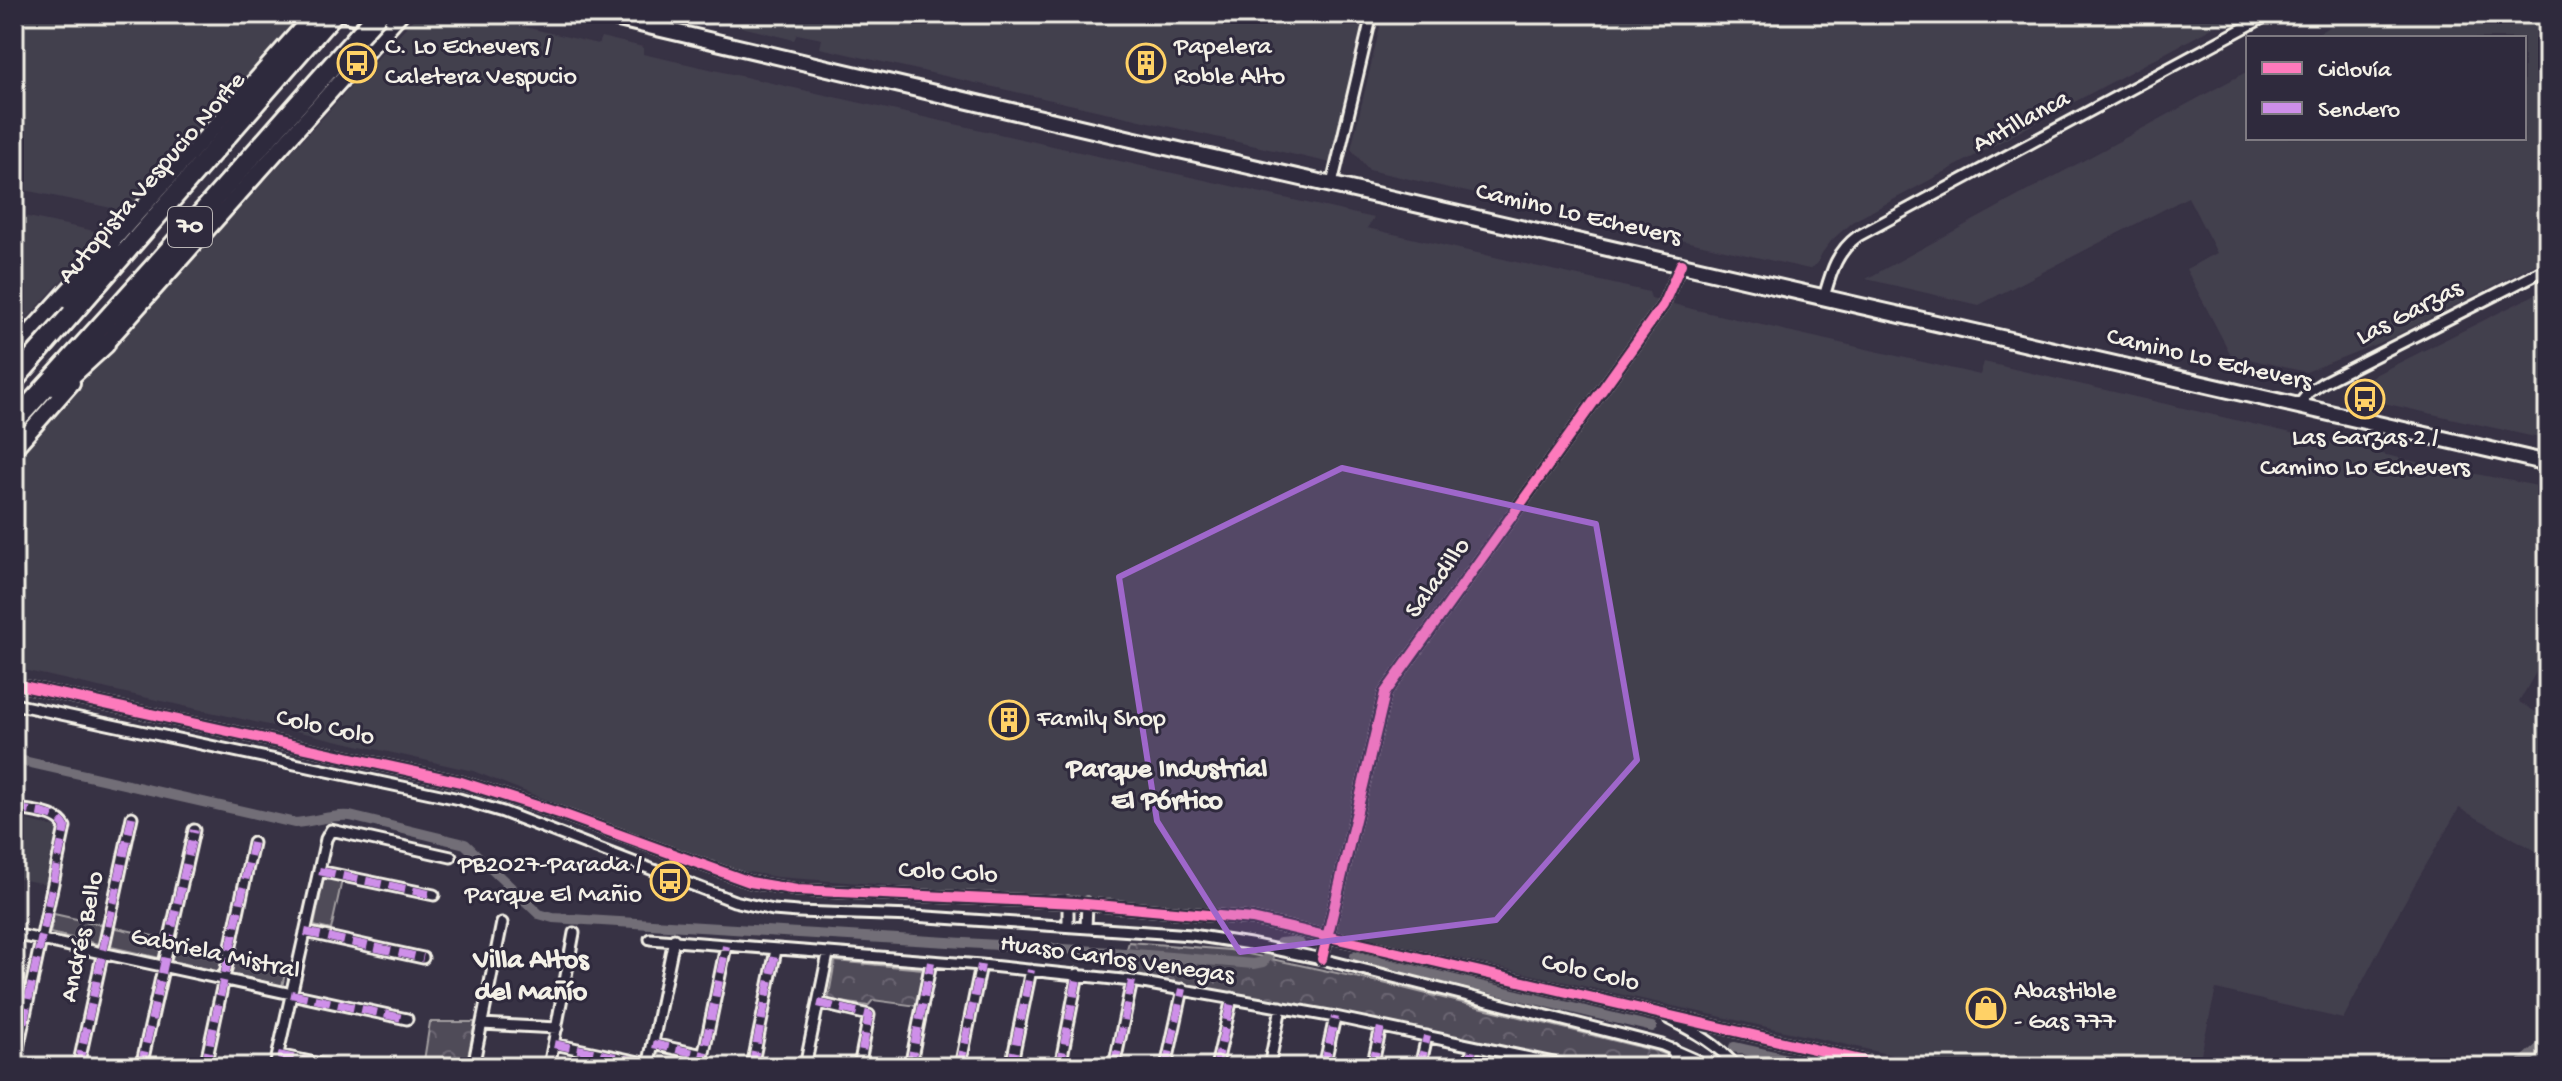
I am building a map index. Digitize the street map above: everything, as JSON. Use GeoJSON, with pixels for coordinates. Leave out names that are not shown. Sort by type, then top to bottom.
{"type":"FeatureCollection","features":[{"type":"Feature","properties":{"kind":"highway","name":"Autopista Vespucio Norte"},"geometry":{"type":"LineString","coordinates":[[16,377],[317,21],[333,14]]}},
{"type":"Feature","properties":{"kind":"highway","name":"70"},"geometry":{"type":"LineString","coordinates":[[16,419],[359,35],[383,21]]}},
{"type":"Feature","properties":{"kind":"highway"},"geometry":{"type":"LineString","coordinates":[[16,377],[57,314],[110,244]]}},
{"type":"Feature","properties":{"kind":"highway"},"geometry":{"type":"LineString","coordinates":[[16,419],[63,383],[105,344]]}},
{"type":"Feature","properties":{"kind":"main road"},"geometry":{"type":"LineString","coordinates":[[346,14],[383,21]]}},
{"type":"Feature","properties":{"kind":"main road"},"geometry":{"type":"LineString","coordinates":[[14,449],[383,21],[400,14]]}},
{"type":"Feature","properties":{"kind":"main road","name":"Camino Lo Echevers"},"geometry":{"type":"LineString","coordinates":[[597,14],[2548,463]]}},
{"type":"Feature","properties":{"kind":"main road"},"geometry":{"type":"LineString","coordinates":[[14,350],[317,21]]}},
{"type":"Feature","properties":{"kind":"street"},"geometry":{"type":"LineString","coordinates":[[1332,184],[1372,14]]}},
{"type":"Feature","properties":{"kind":"street","name":"Antillanca"},"geometry":{"type":"LineString","coordinates":[[1824,297],[1833,264],[1858,236],[2270,14]]}},
{"type":"Feature","properties":{"kind":"street","name":"Saladillo"},"geometry":{"type":"LineString","coordinates":[[1322,959],[1385,693],[1663,305],[1681,264]]}},
{"type":"Feature","properties":{"kind":"street","name":"Las Garzas"},"geometry":{"type":"LineString","coordinates":[[2298,406],[2309,392],[2324,382],[2548,268]]}},
{"type":"Feature","properties":{"kind":"street","name":"Colo Colo"},"geometry":{"type":"LineString","coordinates":[[14,684],[496,791],[750,882],[772,887],[1087,903],[1252,919],[1891,1067]]}},
{"type":"Feature","properties":{"kind":"street","name":"Colo Colo"},"geometry":{"type":"LineString","coordinates":[[14,704],[459,799],[503,812],[734,901],[773,910],[1068,926],[1192,935],[1250,944],[1322,959],[1673,1049],[1703,1067]]}},
{"type":"Feature","properties":{"kind":"street"},"geometry":{"type":"LineString","coordinates":[[119,726],[123,707]]}},
{"type":"Feature","properties":{"kind":"street","name":"Colo Colo"},"geometry":{"type":"LineString","coordinates":[[371,780],[381,775],[386,765]]}},
{"type":"Feature","properties":{"kind":"street"},"geometry":{"type":"LineString","coordinates":[[14,808],[56,817],[63,822],[65,830],[14,1067]]}},
{"type":"Feature","properties":{"kind":"street","name":"Andrés Bello"},"geometry":{"type":"LineString","coordinates":[[78,1067],[132,817]]}},
{"type":"Feature","properties":{"kind":"street"},"geometry":{"type":"LineString","coordinates":[[595,847],[602,829]]}},
{"type":"Feature","properties":{"kind":"street"},"geometry":{"type":"LineString","coordinates":[[141,1067],[194,830]]}},
{"type":"Feature","properties":{"kind":"street"},"geometry":{"type":"LineString","coordinates":[[275,1067],[326,839],[331,830],[451,857]]}},
{"type":"Feature","properties":{"kind":"street"},"geometry":{"type":"LineString","coordinates":[[611,854],[618,835]]}},
{"type":"Feature","properties":{"kind":"street"},"geometry":{"type":"LineString","coordinates":[[205,1067],[253,843]]}},
{"type":"Feature","properties":{"kind":"street"},"geometry":{"type":"LineString","coordinates":[[319,871],[434,895]]}},
{"type":"Feature","properties":{"kind":"street"},"geometry":{"type":"LineString","coordinates":[[1068,902],[1068,926]]}},
{"type":"Feature","properties":{"kind":"street"},"geometry":{"type":"LineString","coordinates":[[1086,928],[1087,903]]}},
{"type":"Feature","properties":{"kind":"street"},"geometry":{"type":"LineString","coordinates":[[473,1067],[502,923]]}},
{"type":"Feature","properties":{"kind":"street"},"geometry":{"type":"LineString","coordinates":[[305,932],[423,958]]}},
{"type":"Feature","properties":{"kind":"street"},"geometry":{"type":"LineString","coordinates":[[549,1067],[574,933]]}},
{"type":"Feature","properties":{"kind":"street","name":"Gabriela Mistral"},"geometry":{"type":"LineString","coordinates":[[14,934],[407,1019]]}},
{"type":"Feature","properties":{"kind":"street","name":"Huaso Carlos Venegas"},"geometry":{"type":"LineString","coordinates":[[650,939],[981,965],[1132,981],[1335,1017],[1570,1067]]}},
{"type":"Feature","properties":{"kind":"street"},"geometry":{"type":"LineString","coordinates":[[554,1044],[648,1066],[674,939]]}},
{"type":"Feature","properties":{"kind":"street"},"geometry":{"type":"LineString","coordinates":[[701,1067],[726,946]]}},
{"type":"Feature","properties":{"kind":"street"},"geometry":{"type":"LineString","coordinates":[[752,1067],[776,950]]}},
{"type":"Feature","properties":{"kind":"street"},"geometry":{"type":"LineString","coordinates":[[805,1067],[828,954]]}},
{"type":"Feature","properties":{"kind":"street"},"geometry":{"type":"LineString","coordinates":[[910,1067],[931,962]]}},
{"type":"Feature","properties":{"kind":"street"},"geometry":{"type":"LineString","coordinates":[[960,1067],[981,965]]}},
{"type":"Feature","properties":{"kind":"street"},"geometry":{"type":"LineString","coordinates":[[1011,1067],[1031,970]]}},
{"type":"Feature","properties":{"kind":"street"},"geometry":{"type":"LineString","coordinates":[[1060,1067],[1078,974]]}},
{"type":"Feature","properties":{"kind":"street"},"geometry":{"type":"LineString","coordinates":[[1114,1067],[1132,981]]}},
{"type":"Feature","properties":{"kind":"street"},"geometry":{"type":"LineString","coordinates":[[1166,1067],[1183,989]]}},
{"type":"Feature","properties":{"kind":"street"},"geometry":{"type":"LineString","coordinates":[[1216,1067],[1232,998]]}},
{"type":"Feature","properties":{"kind":"street"},"geometry":{"type":"LineString","coordinates":[[818,1003],[869,1015],[859,1067]]}},
{"type":"Feature","properties":{"kind":"street"},"geometry":{"type":"LineString","coordinates":[[1269,1067],[1281,1007]]}},
{"type":"Feature","properties":{"kind":"street","name":"Colo Colo"},"geometry":{"type":"LineString","coordinates":[[1655,1012],[1694,1031],[1736,1067]]}},
{"type":"Feature","properties":{"kind":"street"},"geometry":{"type":"LineString","coordinates":[[1324,1067],[1335,1017]]}},
{"type":"Feature","properties":{"kind":"street"},"geometry":{"type":"LineString","coordinates":[[482,1024],[557,1028]]}},
{"type":"Feature","properties":{"kind":"street"},"geometry":{"type":"LineString","coordinates":[[1372,1067],[1381,1027]]}},
{"type":"Feature","properties":{"kind":"street"},"geometry":{"type":"LineString","coordinates":[[1721,1052],[1723,1038],[1730,1029]]}},
{"type":"Feature","properties":{"kind":"street"},"geometry":{"type":"LineString","coordinates":[[1420,1067],[1427,1036]]}},
{"type":"Feature","properties":{"kind":"street"},"geometry":{"type":"LineString","coordinates":[[653,1044],[703,1055]]}},
{"type":"Feature","properties":{"kind":"street"},"geometry":{"type":"LineString","coordinates":[[1469,1067],[1473,1046]]}},
{"type":"Feature","properties":{"kind":"street"},"geometry":{"type":"LineString","coordinates":[[1673,1049],[1674,1067]]}},
{"type":"Feature","properties":{"kind":"street"},"geometry":{"type":"LineString","coordinates":[[278,1055],[334,1067]]}},
{"type":"Feature","properties":{"kind":"street"},"geometry":{"type":"LineString","coordinates":[[1518,1067],[1520,1056]]}},
{"type":"Feature","properties":{"kind":"highlighted area"},"geometry":{"type":"Polygon","coordinates":[[[1342,468],[1596,524],[1637,760],[1496,920],[1240,952],[1157,821],[1119,577],[1342,468]]]}},
{"type":"Feature","properties":{"kind":"shaded area"},"geometry":{"type":"Polygon","coordinates":[[[14,14],[306,14],[213,111],[126,211],[19,189],[14,206],[14,14]]]}},
{"type":"Feature","properties":{"kind":"shaded area"},"geometry":{"type":"Polygon","coordinates":[[[418,14],[469,14],[598,44],[601,37],[643,47],[643,54],[1374,218],[1367,228],[1649,292],[1651,298],[1692,309],[1980,375],[1984,362],[2430,465],[2548,488],[2548,651],[2519,702],[2548,719],[2548,846],[2543,855],[2459,808],[2400,910],[2343,1019],[2216,989],[2198,1067],[1946,1067],[1315,926],[776,877],[715,866],[473,771],[14,668],[14,459],[114,345],[418,14]]]}},
{"type":"Feature","properties":{"kind":"shaded area"},"geometry":{"type":"Polygon","coordinates":[[[689,14],[1364,14],[1331,163],[820,48],[822,39],[797,34],[794,40],[689,14]]]}},
{"type":"Feature","properties":{"kind":"shaded area"},"geometry":{"type":"Polygon","coordinates":[[[1383,14],[2238,14],[1852,222],[1832,240],[1817,264],[1809,269],[1369,170],[1351,149],[1383,14]]]}},
{"type":"Feature","properties":{"kind":"shaded area"},"geometry":{"type":"Polygon","coordinates":[[[2353,14],[2548,14],[2548,258],[2391,338],[2306,372],[2231,355],[2186,269],[2217,253],[2188,197],[1979,305],[1866,279],[2246,72],[2246,140],[2526,140],[2526,36],[2313,36],[2353,14]]]}},
{"type":"Feature","properties":{"kind":"shaded area"},"geometry":{"type":"Polygon","coordinates":[[[14,214],[104,233],[14,333],[14,214]]]}},
{"type":"Feature","properties":{"kind":"shaded area"},"geometry":{"type":"Polygon","coordinates":[[[2548,288],[2548,440],[2339,393],[2548,288]]]}},
{"type":"Feature","properties":{"kind":"shaded area"},"geometry":{"type":"Polygon","coordinates":[[[19,818],[59,828],[62,832],[51,885],[14,878],[14,839],[19,818]]]}},
{"type":"Feature","properties":{"kind":"green space"},"geometry":{"type":"Polygon","coordinates":[[[324,877],[342,880],[331,930],[314,926],[324,877]]]}},
{"type":"Feature","properties":{"kind":"green space"},"geometry":{"type":"Polygon","coordinates":[[[54,914],[287,966],[282,986],[50,933],[54,914]]]}},
{"type":"Feature","properties":{"kind":"green space"},"geometry":{"type":"Polygon","coordinates":[[[1129,942],[1230,950],[1379,982],[1656,1051],[1667,1055],[1667,1063],[1663,1067],[1601,1067],[1120,973],[1129,942]]]}},
{"type":"Feature","properties":{"kind":"green space"},"geometry":{"type":"Polygon","coordinates":[[[835,961],[923,969],[917,1006],[873,1000],[868,1006],[828,1000],[835,961]]]}},
{"type":"Feature","properties":{"kind":"green space"},"geometry":{"type":"Polygon","coordinates":[[[430,1022],[475,1022],[466,1067],[423,1067],[430,1022]]]}},
{"type":"Feature","properties":{"kind":"green space"},"geometry":{"type":"Polygon","coordinates":[[[659,1051],[699,1059],[697,1067],[656,1067],[659,1051]]]}},
{"type":"Feature","properties":{"kind":"waterway"},"geometry":{"type":"LineString","coordinates":[[14,759],[295,823],[350,816],[465,844],[539,914],[553,918],[1112,952],[1253,964],[1263,962],[1268,956]]}},
{"type":"Feature","properties":{"kind":"waterway"},"geometry":{"type":"LineString","coordinates":[[1280,943],[1300,944]]}},
{"type":"Feature","properties":{"kind":"waterway"},"geometry":{"type":"LineString","coordinates":[[1355,956],[1652,1027]]}},
{"type":"Feature","properties":{"kind":"waterway"},"geometry":{"type":"LineString","coordinates":[[2518,1067],[2548,1041]]}},
{"type":"Feature","properties":{"kind":"waterway"},"geometry":{"type":"LineString","coordinates":[[1734,1047],[1822,1067]]}},
{"type":"Feature","properties":{"kind":"marked path"},"geometry":{"type":"LineString","coordinates":[[14,808],[50,815],[65,827],[14,1067]]}},
{"type":"Feature","properties":{"kind":"marked path"},"geometry":{"type":"LineString","coordinates":[[78,1067],[132,817]]}},
{"type":"Feature","properties":{"kind":"marked path"},"geometry":{"type":"LineString","coordinates":[[141,1067],[194,830]]}},
{"type":"Feature","properties":{"kind":"marked path"},"geometry":{"type":"LineString","coordinates":[[205,1067],[253,843]]}},
{"type":"Feature","properties":{"kind":"marked path"},"geometry":{"type":"LineString","coordinates":[[319,871],[434,895]]}},
{"type":"Feature","properties":{"kind":"marked path"},"geometry":{"type":"LineString","coordinates":[[305,932],[423,958]]}},
{"type":"Feature","properties":{"kind":"marked path"},"geometry":{"type":"LineString","coordinates":[[701,1067],[726,946]]}},
{"type":"Feature","properties":{"kind":"marked path"},"geometry":{"type":"LineString","coordinates":[[752,1067],[776,950]]}},
{"type":"Feature","properties":{"kind":"marked path"},"geometry":{"type":"LineString","coordinates":[[910,1067],[931,962]]}},
{"type":"Feature","properties":{"kind":"marked path"},"geometry":{"type":"LineString","coordinates":[[960,1067],[981,965]]}},
{"type":"Feature","properties":{"kind":"marked path"},"geometry":{"type":"LineString","coordinates":[[1011,1067],[1031,970]]}},
{"type":"Feature","properties":{"kind":"marked path"},"geometry":{"type":"LineString","coordinates":[[1060,1067],[1078,974]]}},
{"type":"Feature","properties":{"kind":"marked path"},"geometry":{"type":"LineString","coordinates":[[1114,1067],[1132,981]]}},
{"type":"Feature","properties":{"kind":"marked path"},"geometry":{"type":"LineString","coordinates":[[1166,1067],[1183,989]]}},
{"type":"Feature","properties":{"kind":"marked path"},"geometry":{"type":"LineString","coordinates":[[291,994],[407,1019]]}},
{"type":"Feature","properties":{"kind":"marked path"},"geometry":{"type":"LineString","coordinates":[[1216,1067],[1232,998]]}},
{"type":"Feature","properties":{"kind":"marked path"},"geometry":{"type":"LineString","coordinates":[[818,1003],[869,1015],[859,1067]]}},
{"type":"Feature","properties":{"kind":"marked path"},"geometry":{"type":"LineString","coordinates":[[1324,1067],[1335,1017]]}},
{"type":"Feature","properties":{"kind":"marked path"},"geometry":{"type":"LineString","coordinates":[[1372,1067],[1381,1027]]}},
{"type":"Feature","properties":{"kind":"marked path"},"geometry":{"type":"LineString","coordinates":[[1420,1067],[1427,1036]]}},
{"type":"Feature","properties":{"kind":"marked path"},"geometry":{"type":"LineString","coordinates":[[554,1044],[649,1064]]}},
{"type":"Feature","properties":{"kind":"marked path"},"geometry":{"type":"LineString","coordinates":[[653,1044],[703,1055]]}},
{"type":"Feature","properties":{"kind":"marked path"},"geometry":{"type":"LineString","coordinates":[[1469,1067],[1473,1046]]}},
{"type":"Feature","properties":{"kind":"marked path"},"geometry":{"type":"LineString","coordinates":[[278,1055],[334,1067]]}},
{"type":"Feature","properties":{"kind":"cycle path"},"geometry":{"type":"LineString","coordinates":[[1322,959],[1385,693],[1663,305],[1681,264]]}},
{"type":"Feature","properties":{"kind":"cycle path"},"geometry":{"type":"LineString","coordinates":[[14,684],[461,782],[562,814],[750,882],[797,890],[1075,903],[1252,919],[1891,1067]]}},
{"type":"Feature","properties":{"kind":"place","name":"C. Lo Echevers / Caletera Vespucio"},"geometry":{"type":"Point","coordinates":[357,63]}},
{"type":"Feature","properties":{"kind":"place","name":"Papelera Roble Alto"},"geometry":{"type":"Point","coordinates":[1146,63]}},
{"type":"Feature","properties":{"kind":"place","name":"Las Garzas 2 / Camino Lo Echevers"},"geometry":{"type":"Point","coordinates":[2365,399]}},
{"type":"Feature","properties":{"kind":"place","name":"Family Shop"},"geometry":{"type":"Point","coordinates":[1009,720]}},
{"type":"Feature","properties":{"kind":"place","name":"PB2027-Parada / Parque El Mañio"},"geometry":{"type":"Point","coordinates":[670,881]}},
{"type":"Feature","properties":{"kind":"place","name":"Abastible - Gas 777"},"geometry":{"type":"Point","coordinates":[1986,1008]}},
{"type":"Feature","properties":{"kind":"district","name":"Parque Industrial El Pórtico"},"geometry":{"type":"Point","coordinates":[1167,786]}},
{"type":"Feature","properties":{"kind":"district","name":"Villa Altos del Mañío"},"geometry":{"type":"Point","coordinates":[531,977]}}]}
